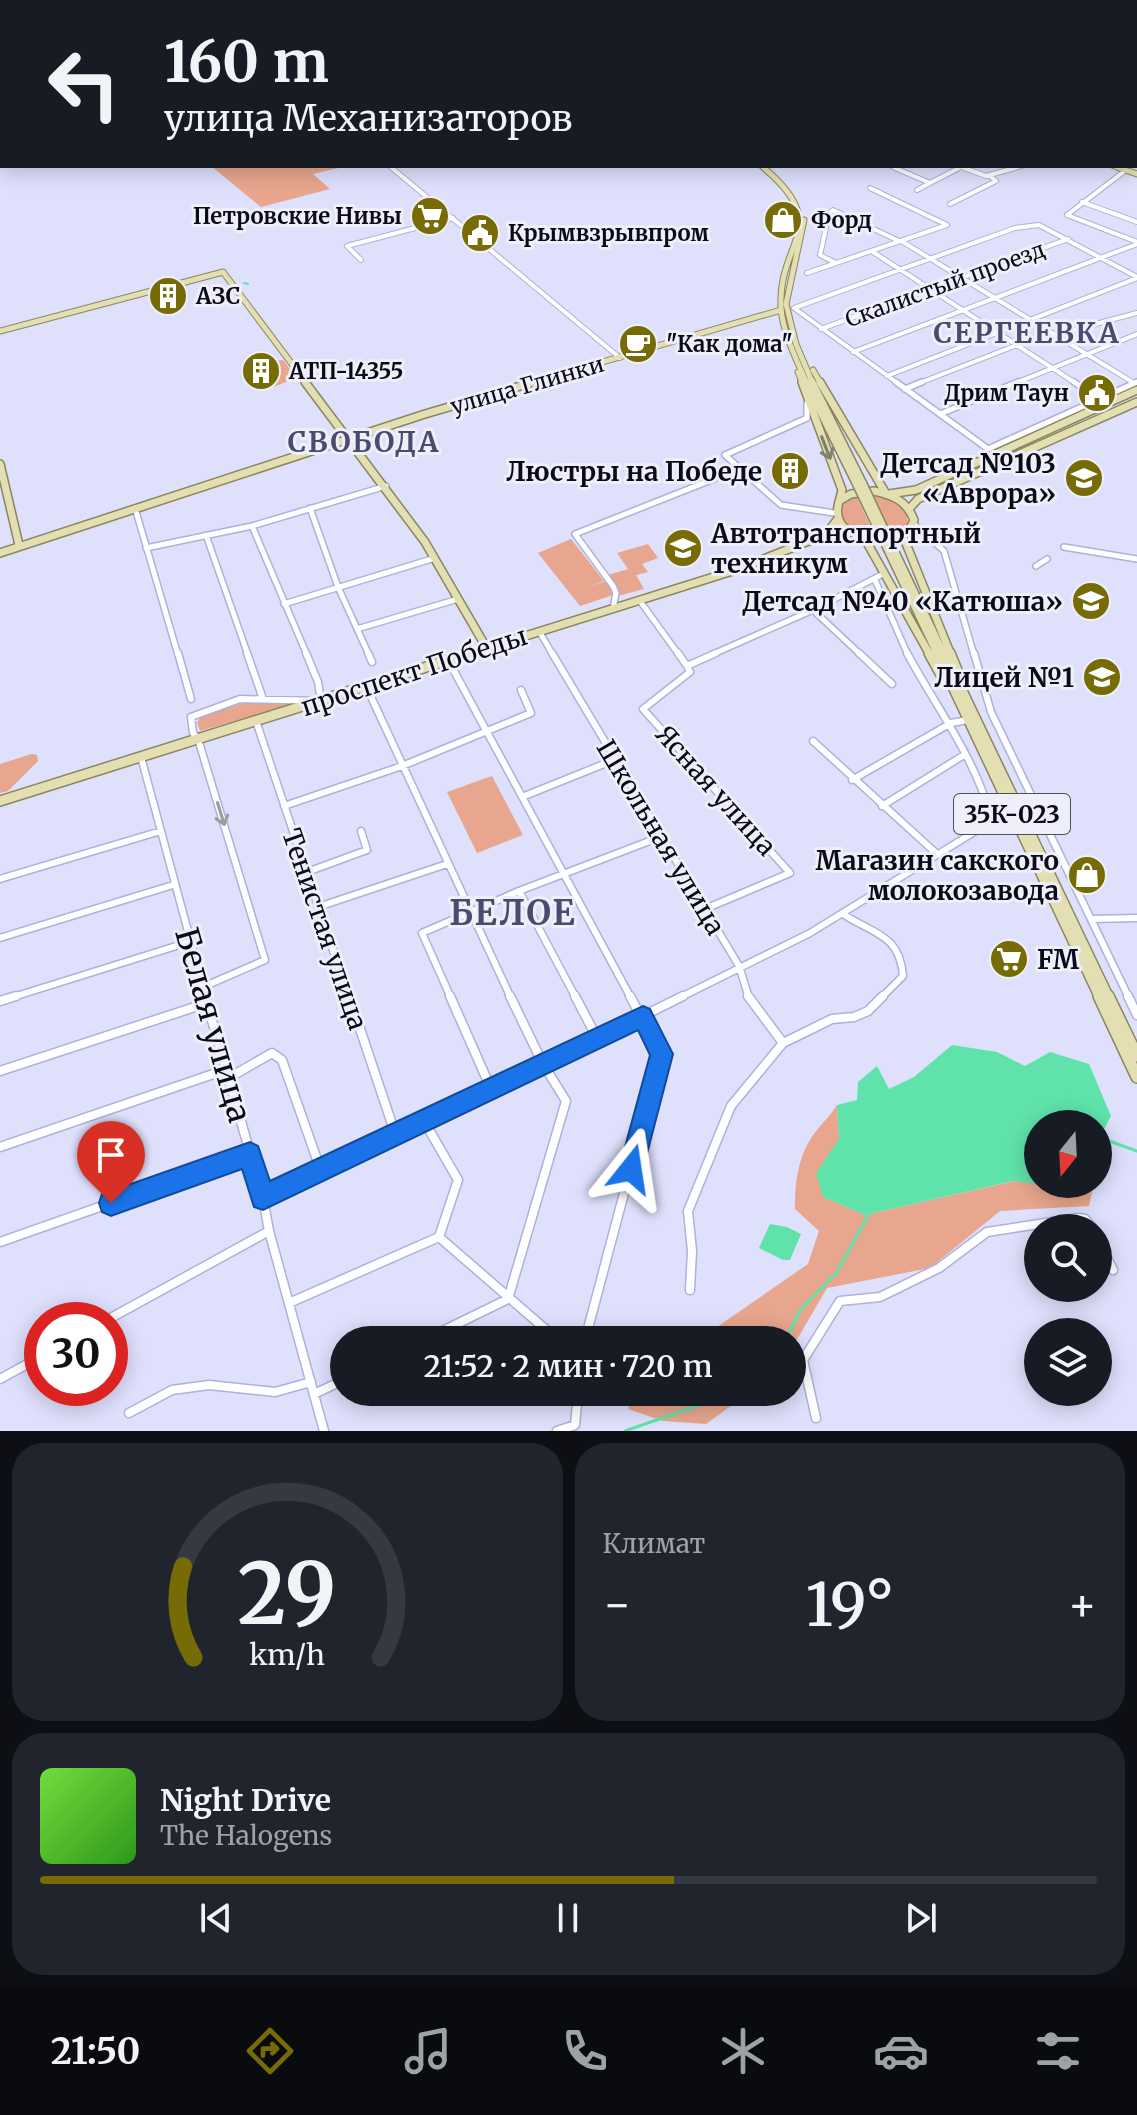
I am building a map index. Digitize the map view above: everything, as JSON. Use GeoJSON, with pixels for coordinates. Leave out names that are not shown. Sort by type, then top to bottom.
{"type":"FeatureCollection","features":[{"type":"Feature","properties":{"kind":"main road","name":"35К-023"},"geometry":{"type":"LineString","coordinates":[[766,168],[799,200],[804,218],[786,302],[800,350],[860,485]]}},
{"type":"Feature","properties":{"kind":"main road"},"geometry":{"type":"LineString","coordinates":[[1120,168],[1137,174]]}},
{"type":"Feature","properties":{"kind":"main road","name":"35К-023"},"geometry":{"type":"LineString","coordinates":[[780,182],[799,208],[800,220],[782,284],[781,310],[798,363],[1137,1056]]}},
{"type":"Feature","properties":{"kind":"main road"},"geometry":{"type":"LineString","coordinates":[[0,331],[223,272],[282,355],[386,486],[435,558],[486,647]]}},
{"type":"Feature","properties":{"kind":"main road","name":"улица Глинки"},"geometry":{"type":"LineString","coordinates":[[0,553],[350,439],[781,310]]}},
{"type":"Feature","properties":{"kind":"main road"},"geometry":{"type":"LineString","coordinates":[[798,363],[806,397],[842,490],[836,517],[854,535],[864,538],[886,540],[906,535],[914,524],[910,508],[887,494],[800,350]]}},
{"type":"Feature","properties":{"kind":"main road"},"geometry":{"type":"LineString","coordinates":[[839,499],[848,493],[863,491],[887,494],[916,490],[1120,397],[1136,385]]}},
{"type":"Feature","properties":{"kind":"main road"},"geometry":{"type":"LineString","coordinates":[[1120,397],[1135,405]]}},
{"type":"Feature","properties":{"kind":"main road"},"geometry":{"type":"LineString","coordinates":[[910,508],[918,499],[1135,405]]}},
{"type":"Feature","properties":{"kind":"main road"},"geometry":{"type":"LineString","coordinates":[[0,464],[19,545]]}},
{"type":"Feature","properties":{"kind":"main road","name":"проспект Победы"},"geometry":{"type":"LineString","coordinates":[[826,534],[836,517]]}},
{"type":"Feature","properties":{"kind":"main road","name":"проспект Победы"},"geometry":{"type":"LineString","coordinates":[[0,801],[771,559],[826,534],[854,535]]}},
{"type":"Feature","properties":{"kind":"main road"},"geometry":{"type":"LineString","coordinates":[[906,535],[950,650],[966,702]]}},
{"type":"Feature","properties":{"kind":"main road"},"geometry":{"type":"LineString","coordinates":[[864,538],[926,650],[955,694]]}},
{"type":"Feature","properties":{"kind":"main road","name":"35К-023"},"geometry":{"type":"LineString","coordinates":[[891,550],[955,694],[1137,1077]]}},
{"type":"Feature","properties":{"kind":"street"},"geometry":{"type":"LineString","coordinates":[[391,168],[620,358]]}},
{"type":"Feature","properties":{"kind":"street"},"geometry":{"type":"LineString","coordinates":[[895,168],[930,183]]}},
{"type":"Feature","properties":{"kind":"street"},"geometry":{"type":"LineString","coordinates":[[917,190],[959,168]]}},
{"type":"Feature","properties":{"kind":"street"},"geometry":{"type":"LineString","coordinates":[[950,204],[996,181],[989,175],[964,168]]}},
{"type":"Feature","properties":{"kind":"street"},"geometry":{"type":"LineString","coordinates":[[989,175],[1015,168]]}},
{"type":"Feature","properties":{"kind":"street"},"geometry":{"type":"LineString","coordinates":[[1126,170],[1070,210],[1068,216],[1137,243]]}},
{"type":"Feature","properties":{"kind":"street"},"geometry":{"type":"LineString","coordinates":[[807,273],[947,225],[870,188]]}},
{"type":"Feature","properties":{"kind":"street"},"geometry":{"type":"LineString","coordinates":[[1082,202],[1137,222]]}},
{"type":"Feature","properties":{"kind":"street"},"geometry":{"type":"LineString","coordinates":[[836,263],[820,255],[829,214],[833,210],[901,241],[1136,385]]}},
{"type":"Feature","properties":{"kind":"street"},"geometry":{"type":"LineString","coordinates":[[361,260],[347,246],[453,218]]}},
{"type":"Feature","properties":{"kind":"street"},"geometry":{"type":"LineString","coordinates":[[1136,385],[988,449],[794,308],[1015,228],[1039,225],[1137,277]]}},
{"type":"Feature","properties":{"kind":"street","name":"Скалистый проезд"},"geometry":{"type":"LineString","coordinates":[[821,329],[1068,239]]}},
{"type":"Feature","properties":{"kind":"street"},"geometry":{"type":"LineString","coordinates":[[853,352],[1137,243]]}},
{"type":"Feature","properties":{"kind":"street"},"geometry":{"type":"LineString","coordinates":[[873,252],[1100,399]]}},
{"type":"Feature","properties":{"kind":"street"},"geometry":{"type":"LineString","coordinates":[[887,376],[1137,277]]}},
{"type":"Feature","properties":{"kind":"street"},"geometry":{"type":"LineString","coordinates":[[905,389],[1017,345],[1137,313]]}},
{"type":"Feature","properties":{"kind":"street"},"geometry":{"type":"LineString","coordinates":[[940,414],[1137,334]]}},
{"type":"Feature","properties":{"kind":"street"},"geometry":{"type":"LineString","coordinates":[[806,397],[809,416],[726,452],[726,457],[781,505],[836,517]]}},
{"type":"Feature","properties":{"kind":"street"},"geometry":{"type":"LineString","coordinates":[[1055,418],[1063,423]]}},
{"type":"Feature","properties":{"kind":"street"},"geometry":{"type":"LineString","coordinates":[[613,609],[616,593],[613,586],[575,534],[739,469]]}},
{"type":"Feature","properties":{"kind":"street"},"geometry":{"type":"LineString","coordinates":[[146,548],[252,526],[386,486]]}},
{"type":"Feature","properties":{"kind":"street"},"geometry":{"type":"LineString","coordinates":[[135,508],[191,699]]}},
{"type":"Feature","properties":{"kind":"street"},"geometry":{"type":"LineString","coordinates":[[310,508],[338,587],[372,662]]}},
{"type":"Feature","properties":{"kind":"street"},"geometry":{"type":"LineString","coordinates":[[914,524],[944,551],[991,712],[1137,1015]]}},
{"type":"Feature","properties":{"kind":"street"},"geometry":{"type":"LineString","coordinates":[[203,987],[265,960],[190,721],[194,714],[240,699],[321,701],[318,682],[252,526]]}},
{"type":"Feature","properties":{"kind":"street"},"geometry":{"type":"LineString","coordinates":[[206,535],[263,699]]}},
{"type":"Feature","properties":{"kind":"street"},"geometry":{"type":"LineString","coordinates":[[906,535],[926,536]]}},
{"type":"Feature","properties":{"kind":"street"},"geometry":{"type":"LineString","coordinates":[[1064,547],[1137,559]]}},
{"type":"Feature","properties":{"kind":"street"},"geometry":{"type":"LineString","coordinates":[[284,604],[435,558]]}},
{"type":"Feature","properties":{"kind":"street"},"geometry":{"type":"LineString","coordinates":[[1036,566],[1047,559]]}},
{"type":"Feature","properties":{"kind":"street"},"geometry":{"type":"LineString","coordinates":[[640,601],[689,669],[886,573]]}},
{"type":"Feature","properties":{"kind":"street"},"geometry":{"type":"LineString","coordinates":[[875,580],[901,642],[931,697],[951,723],[985,794],[992,821]]}},
{"type":"Feature","properties":{"kind":"street"},"geometry":{"type":"LineString","coordinates":[[357,629],[458,599]]}},
{"type":"Feature","properties":{"kind":"street"},"geometry":{"type":"LineString","coordinates":[[813,610],[892,684]]}},
{"type":"Feature","properties":{"kind":"street","name":"Школьная улица"},"geometry":{"type":"LineString","coordinates":[[539,631],[739,966],[749,998],[783,1043]]}},
{"type":"Feature","properties":{"kind":"street"},"geometry":{"type":"LineString","coordinates":[[447,659],[661,1054],[589,1326]]}},
{"type":"Feature","properties":{"kind":"street","name":"Ясная улица"},"geometry":{"type":"LineString","coordinates":[[689,669],[643,709],[790,873],[705,909]]}},
{"type":"Feature","properties":{"kind":"street"},"geometry":{"type":"LineString","coordinates":[[366,686],[543,1064],[566,1101],[508,1299],[453,1326]]}},
{"type":"Feature","properties":{"kind":"street"},"geometry":{"type":"LineString","coordinates":[[284,806],[402,766],[531,713],[521,690]]}},
{"type":"Feature","properties":{"kind":"street"},"geometry":{"type":"LineString","coordinates":[[852,780],[951,723],[968,720]]}},
{"type":"Feature","properties":{"kind":"street","name":"Тенистая улица"},"geometry":{"type":"LineString","coordinates":[[256,721],[321,906],[339,972],[396,1136]]}},
{"type":"Feature","properties":{"kind":"street"},"geometry":{"type":"LineString","coordinates":[[813,741],[852,780],[937,854]]}},
{"type":"Feature","properties":{"kind":"street"},"geometry":{"type":"LineString","coordinates":[[882,806],[964,755]]}},
{"type":"Feature","properties":{"kind":"street","name":"Белая улица"},"geometry":{"type":"LineString","coordinates":[[141,757],[173,885],[263,1198],[269,1231],[324,1431]]}},
{"type":"Feature","properties":{"kind":"street"},"geometry":{"type":"LineString","coordinates":[[522,797],[614,760]]}},
{"type":"Feature","properties":{"kind":"street"},"geometry":{"type":"LineString","coordinates":[[263,1198],[492,1091],[843,914],[992,821],[1002,810],[1004,795]]}},
{"type":"Feature","properties":{"kind":"street"},"geometry":{"type":"LineString","coordinates":[[992,821],[1005,821],[1021,833]]}},
{"type":"Feature","properties":{"kind":"street"},"geometry":{"type":"LineString","coordinates":[[0,879],[161,831]]}},
{"type":"Feature","properties":{"kind":"street"},"geometry":{"type":"LineString","coordinates":[[307,872],[367,850],[361,831]]}},
{"type":"Feature","properties":{"kind":"street"},"geometry":{"type":"LineString","coordinates":[[492,1091],[422,933],[519,891],[660,837]]}},
{"type":"Feature","properties":{"kind":"street"},"geometry":{"type":"LineString","coordinates":[[321,906],[447,864]]}},
{"type":"Feature","properties":{"kind":"street"},"geometry":{"type":"LineString","coordinates":[[0,938],[173,885]]}},
{"type":"Feature","properties":{"kind":"street"},"geometry":{"type":"LineString","coordinates":[[519,891],[597,1038]]}},
{"type":"Feature","properties":{"kind":"street"},"geometry":{"type":"LineString","coordinates":[[690,1290],[692,1251],[688,1211],[731,1106],[783,1043],[832,1019],[854,1017],[868,1011],[903,976],[902,956],[884,934],[858,925],[843,914]]}},
{"type":"Feature","properties":{"kind":"street"},"geometry":{"type":"LineString","coordinates":[[1091,919],[1137,918]]}},
{"type":"Feature","properties":{"kind":"street"},"geometry":{"type":"LineString","coordinates":[[0,1001],[189,942]]}},
{"type":"Feature","properties":{"kind":"street"},"geometry":{"type":"LineString","coordinates":[[0,1071],[207,1003]]}},
{"type":"Feature","properties":{"kind":"street"},"geometry":{"type":"LineString","coordinates":[[0,1147],[226,1075],[272,1053],[282,1060],[321,1171]]}},
{"type":"Feature","properties":{"kind":"street"},"geometry":{"type":"LineString","coordinates":[[289,1303],[439,1237],[458,1180],[424,1121]]}},
{"type":"Feature","properties":{"kind":"street"},"geometry":{"type":"LineString","coordinates":[[0,1242],[250,1154]]}},
{"type":"Feature","properties":{"kind":"street"},"geometry":{"type":"LineString","coordinates":[[816,1418],[803,1360],[840,1301],[880,1297],[939,1268],[987,1232],[1024,1226]]}},
{"type":"Feature","properties":{"kind":"street"},"geometry":{"type":"LineString","coordinates":[[128,1308],[269,1231]]}},
{"type":"Feature","properties":{"kind":"street"},"geometry":{"type":"LineString","coordinates":[[439,1237],[541,1326]]}},
{"type":"Feature","properties":{"kind":"street"},"geometry":{"type":"LineString","coordinates":[[0,1379],[24,1366]]}},
{"type":"Feature","properties":{"kind":"street"},"geometry":{"type":"LineString","coordinates":[[129,1413],[172,1390],[209,1385],[275,1392],[311,1382]]}},
{"type":"Feature","properties":{"kind":"street"},"geometry":{"type":"LineString","coordinates":[[314,1394],[330,1387]]}},
{"type":"Feature","properties":{"kind":"street"},"geometry":{"type":"LineString","coordinates":[[557,1431],[575,1425],[577,1406]]}},
{"type":"Feature","properties":{"kind":"shaded area"},"geometry":{"type":"Polygon","coordinates":[[[213,168],[338,168],[313,174],[330,189],[261,207],[213,168]]]}},
{"type":"Feature","properties":{"kind":"shaded area"},"geometry":{"type":"Polygon","coordinates":[[[283,360],[297,378],[270,388],[262,379],[268,376],[258,363],[283,360]]]}},
{"type":"Feature","properties":{"kind":"shaded area"},"geometry":{"type":"Polygon","coordinates":[[[870,494],[898,502],[906,512],[907,526],[890,535],[870,494]]]}},
{"type":"Feature","properties":{"kind":"shaded area"},"geometry":{"type":"Polygon","coordinates":[[[856,495],[875,536],[856,533],[841,519],[841,504],[856,495]]]}},
{"type":"Feature","properties":{"kind":"shaded area"},"geometry":{"type":"Polygon","coordinates":[[[571,539],[604,581],[586,588],[606,581],[616,594],[580,606],[538,553],[571,539]]]}},
{"type":"Feature","properties":{"kind":"shaded area"},"geometry":{"type":"Polygon","coordinates":[[[648,544],[658,558],[642,564],[648,572],[636,575],[644,589],[618,596],[618,589],[608,575],[628,569],[617,553],[648,544]]]}},
{"type":"Feature","properties":{"kind":"shaded area"},"geometry":{"type":"Polygon","coordinates":[[[243,703],[298,703],[200,731],[197,722],[202,716],[243,703]]]}},
{"type":"Feature","properties":{"kind":"shaded area"},"geometry":{"type":"Polygon","coordinates":[[[37,755],[38,761],[8,791],[0,793],[0,764],[37,755]]]}},
{"type":"Feature","properties":{"kind":"shaded area"},"geometry":{"type":"Polygon","coordinates":[[[492,776],[523,835],[477,853],[447,792],[492,776]]]}},
{"type":"Feature","properties":{"kind":"shaded area"},"geometry":{"type":"Polygon","coordinates":[[[952,1045],[997,1052],[1025,1066],[1050,1052],[1089,1064],[1108,1110],[1024,1110],[1024,1182],[1013,1181],[865,1215],[823,1197],[816,1173],[839,1139],[837,1105],[857,1100],[858,1082],[877,1066],[889,1089],[914,1077],[952,1045]]]}},
{"type":"Feature","properties":{"kind":"shaded area"},"geometry":{"type":"Polygon","coordinates":[[[837,1105],[839,1139],[823,1197],[865,1215],[1014,1181],[1024,1182],[1024,1198],[1091,1198],[1089,1206],[1000,1211],[930,1268],[827,1288],[805,1326],[718,1326],[808,1264],[819,1231],[795,1209],[797,1178],[811,1139],[837,1105]]]}},
{"type":"Feature","properties":{"kind":"shaded area"},"geometry":{"type":"Polygon","coordinates":[[[770,1224],[801,1234],[790,1260],[783,1260],[759,1248],[770,1224]]]}},
{"type":"Feature","properties":{"kind":"shaded area"},"geometry":{"type":"Polygon","coordinates":[[[629,1406],[731,1406],[706,1424],[663,1421],[628,1409],[629,1406]]]}},
{"type":"Feature","properties":{"kind":"waterway"},"geometry":{"type":"LineString","coordinates":[[244,283],[248,284]]}},
{"type":"Feature","properties":{"kind":"waterway"},"geometry":{"type":"LineString","coordinates":[[1112,1142],[1137,1151]]}},
{"type":"Feature","properties":{"kind":"waterway"},"geometry":{"type":"LineString","coordinates":[[793,1326],[800,1310],[837,1272],[870,1212]]}},
{"type":"Feature","properties":{"kind":"waterway"},"geometry":{"type":"LineString","coordinates":[[625,1431],[697,1406]]}},
{"type":"Feature","properties":{"kind":"place","name":"Петровские Нивы"},"geometry":{"type":"Point","coordinates":[430,216]}},
{"type":"Feature","properties":{"kind":"place","name":"Форд"},"geometry":{"type":"Point","coordinates":[783,220]}},
{"type":"Feature","properties":{"kind":"place","name":"Крымвзрывпром"},"geometry":{"type":"Point","coordinates":[480,233]}},
{"type":"Feature","properties":{"kind":"place","name":"АЗС"},"geometry":{"type":"Point","coordinates":[168,296]}},
{"type":"Feature","properties":{"kind":"place","name":"\"Как дома\""},"geometry":{"type":"Point","coordinates":[638,344]}},
{"type":"Feature","properties":{"kind":"place","name":"АТП-14355"},"geometry":{"type":"Point","coordinates":[261,371]}},
{"type":"Feature","properties":{"kind":"place","name":"Дрим Таун"},"geometry":{"type":"Point","coordinates":[1097,393]}},
{"type":"Feature","properties":{"kind":"place","name":"Люстры на Победе"},"geometry":{"type":"Point","coordinates":[790,471]}},
{"type":"Feature","properties":{"kind":"place","name":"Детсад №103 «Аврора»"},"geometry":{"type":"Point","coordinates":[1084,478]}},
{"type":"Feature","properties":{"kind":"place","name":"Автотранспортный техникум"},"geometry":{"type":"Point","coordinates":[683,548]}},
{"type":"Feature","properties":{"kind":"place","name":"Детсад №40 «Катюша»"},"geometry":{"type":"Point","coordinates":[1091,601]}},
{"type":"Feature","properties":{"kind":"place","name":"Лицей №1"},"geometry":{"type":"Point","coordinates":[1102,677]}},
{"type":"Feature","properties":{"kind":"place","name":"Магазин сакского молокозавода"},"geometry":{"type":"Point","coordinates":[1087,875]}},
{"type":"Feature","properties":{"kind":"place","name":"FM"},"geometry":{"type":"Point","coordinates":[1009,959]}},
{"type":"Feature","properties":{"kind":"district","name":"СЕРГЕЕВКА"},"geometry":{"type":"Point","coordinates":[1027,333]}},
{"type":"Feature","properties":{"kind":"district","name":"СВОБОДА"},"geometry":{"type":"Point","coordinates":[364,442]}},
{"type":"Feature","properties":{"kind":"district","name":"БЕЛОЕ"},"geometry":{"type":"Point","coordinates":[513,913]}},
{"type":"Feature","properties":{"kind":"route"},"geometry":{"type":"LineString","coordinates":[[111,1203],[250,1154],[263,1198],[492,1091],[643,1016],[661,1054],[631,1169]]}}]}
